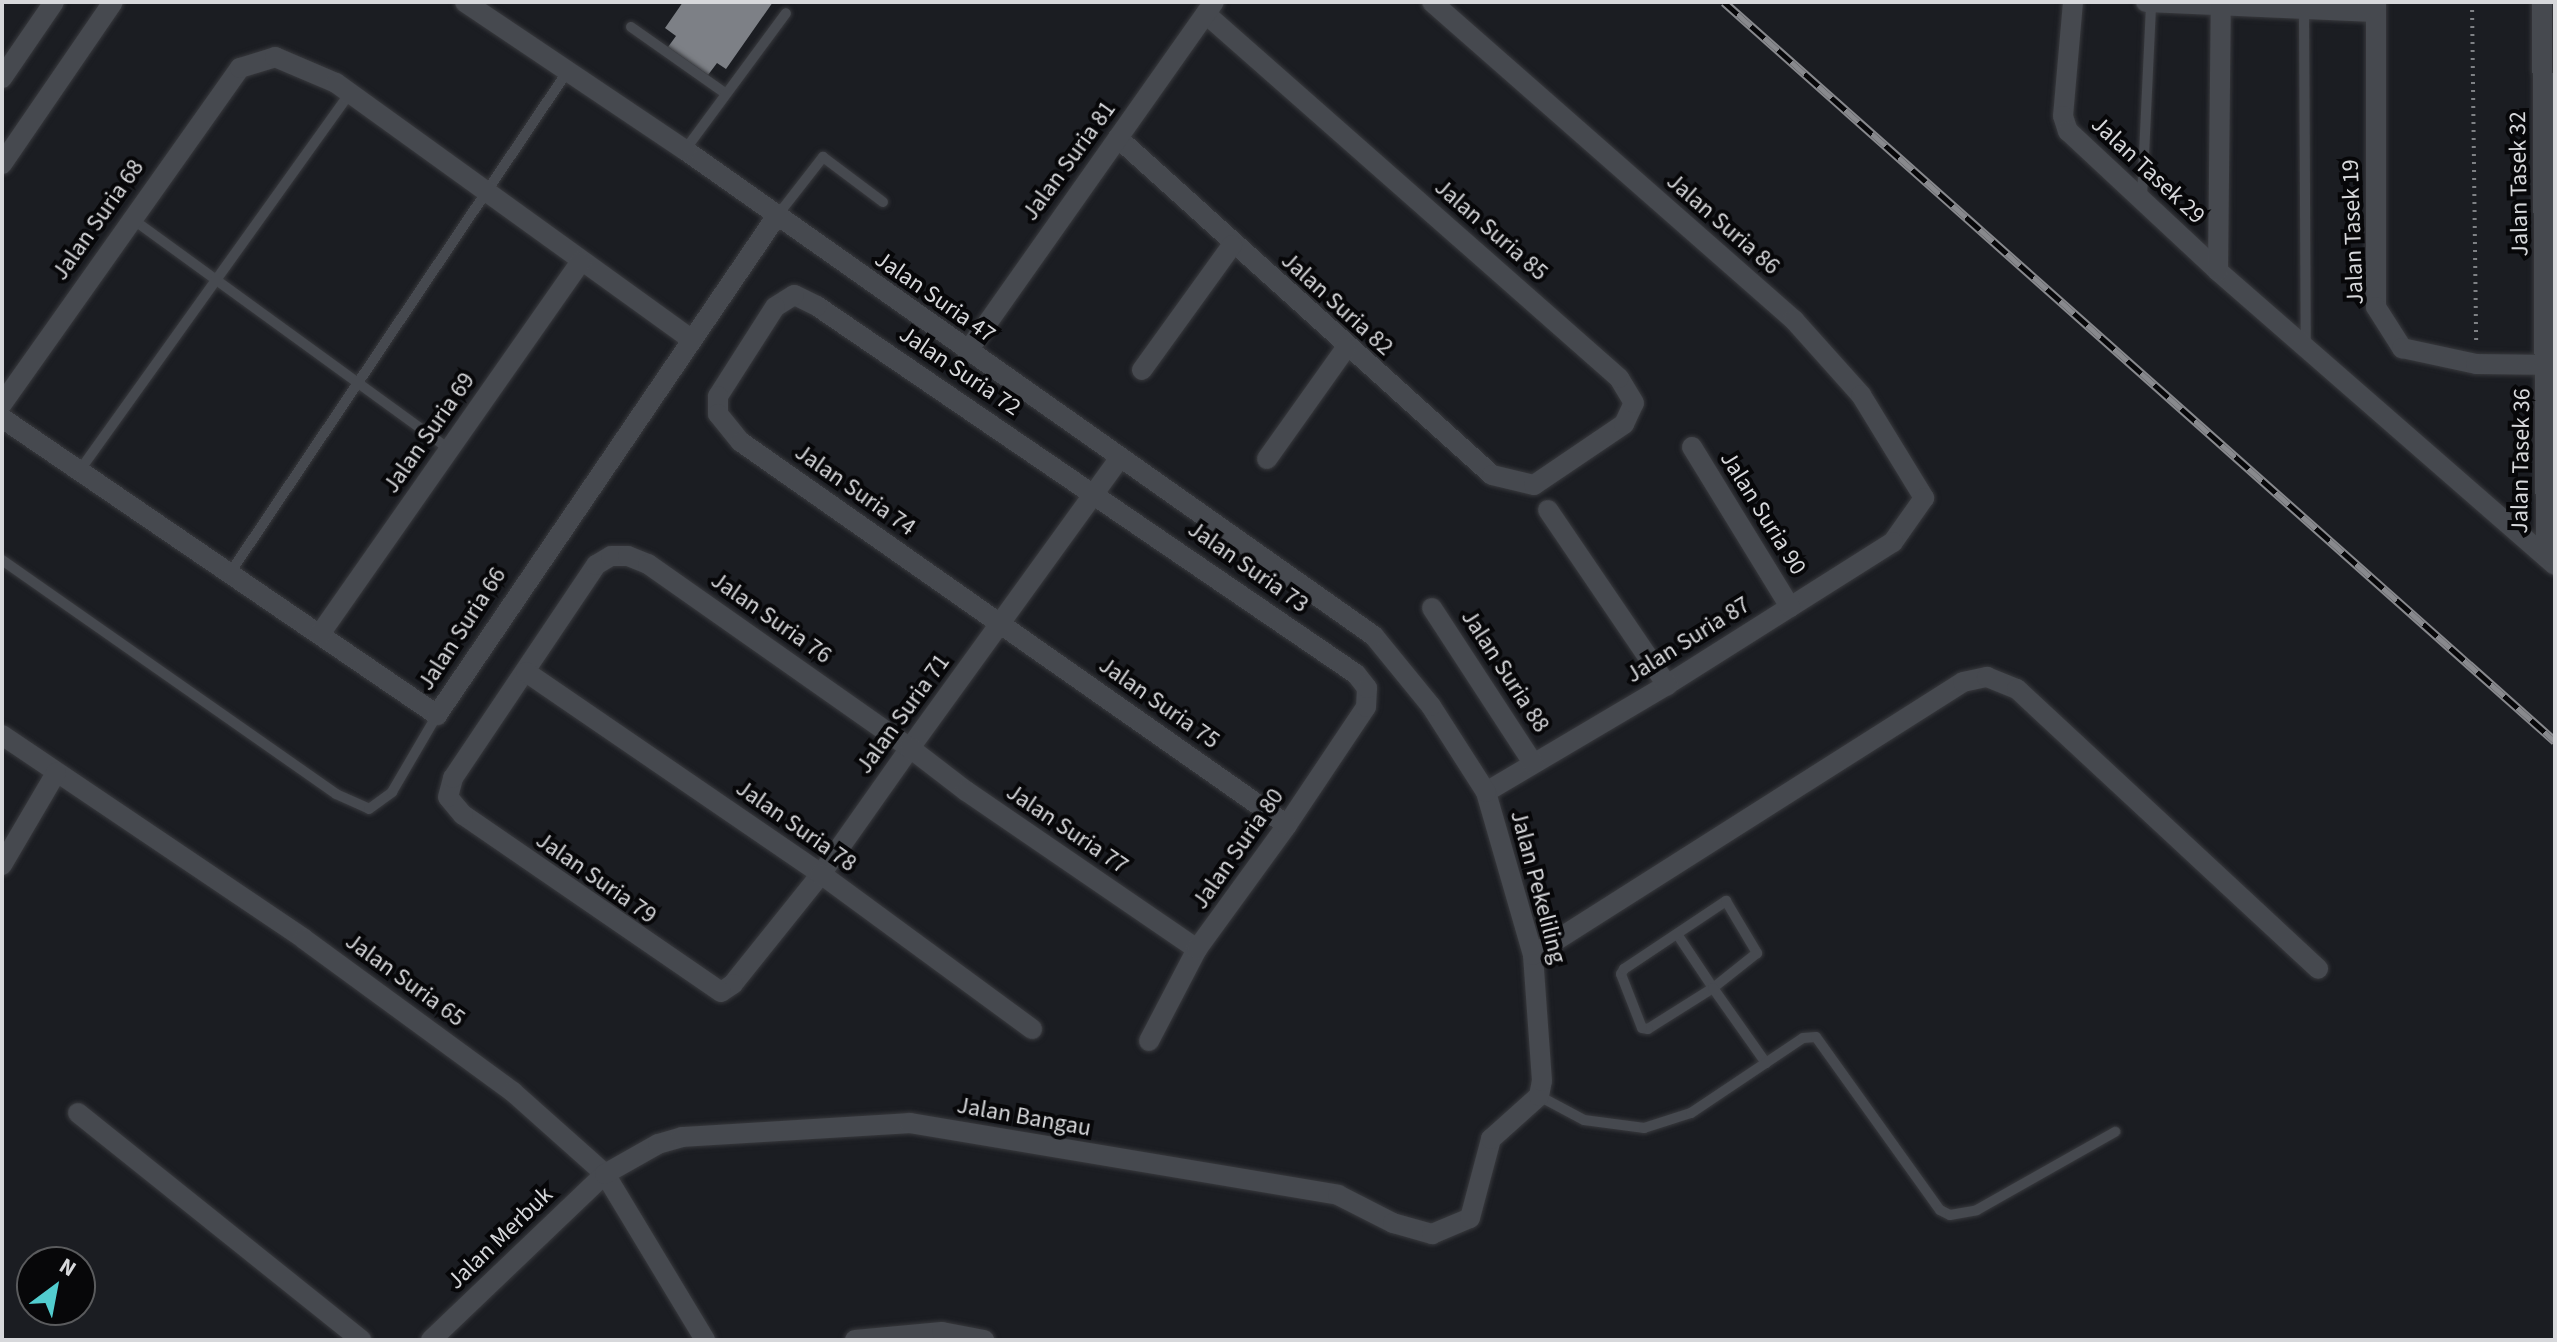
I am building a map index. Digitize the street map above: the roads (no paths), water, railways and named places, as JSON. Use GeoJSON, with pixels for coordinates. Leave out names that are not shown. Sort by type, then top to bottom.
{"type":"FeatureCollection","features":[{"type":"Feature","properties":{"kind":"street"},"geometry":{"type":"LineString","coordinates":[[2,78],[54,2]]}},
{"type":"Feature","properties":{"kind":"street"},"geometry":{"type":"LineString","coordinates":[[2,164],[113,2]]}},
{"type":"Feature","properties":{"kind":"street","name":"Jalan Suria 47"},"geometry":{"type":"LineString","coordinates":[[465,2],[685,150],[967,352],[1374,636]]}},
{"type":"Feature","properties":{"kind":"street","name":"Jalan Suria 86"},"geometry":{"type":"LineString","coordinates":[[1432,2],[1824,352],[1861,395],[1924,498],[1911,521]]}},
{"type":"Feature","properties":{"kind":"street","name":"Jalan Tasek 29"},"geometry":{"type":"LineString","coordinates":[[2073,2],[2065,126],[2218,271],[2550,561]]}},
{"type":"Feature","properties":{"kind":"street","name":"Jalan Tasek 32"},"geometry":{"type":"LineString","coordinates":[[2542,2],[2551,366]]}},
{"type":"Feature","properties":{"kind":"street"},"geometry":{"type":"LineString","coordinates":[[2148,3],[2304,9],[2376,7]]}},
{"type":"Feature","properties":{"kind":"street"},"geometry":{"type":"LineString","coordinates":[[2218,271],[2221,5]]}},
{"type":"Feature","properties":{"kind":"street","name":"Jalan Tasek 19"},"geometry":{"type":"LineString","coordinates":[[2376,7],[2376,307],[2402,348],[2476,364],[2551,366]]}},
{"type":"Feature","properties":{"kind":"street","name":"Jalan Suria 81"},"geometry":{"type":"LineString","coordinates":[[967,352],[1210,8]]}},
{"type":"Feature","properties":{"kind":"street","name":"Jalan Suria 85"},"geometry":{"type":"LineString","coordinates":[[1210,8],[1619,378],[1634,403],[1624,424],[1534,485]]}},
{"type":"Feature","properties":{"kind":"street","name":"Jalan Suria 68"},"geometry":{"type":"LineString","coordinates":[[2,404],[130,217],[240,68],[275,57],[350,93]]}},
{"type":"Feature","properties":{"kind":"street"},"geometry":{"type":"LineString","coordinates":[[350,93],[580,262],[691,339]]}},
{"type":"Feature","properties":{"kind":"street","name":"Jalan Suria 82"},"geometry":{"type":"LineString","coordinates":[[1118,138],[1346,348],[1492,475],[1534,485]]}},
{"type":"Feature","properties":{"kind":"street","name":"Jalan Suria 66"},"geometry":{"type":"LineString","coordinates":[[2,418],[437,715],[776,217]]}},
{"type":"Feature","properties":{"kind":"street"},"geometry":{"type":"LineString","coordinates":[[1142,370],[1232,245]]}},
{"type":"Feature","properties":{"kind":"street","name":"Jalan Suria 69"},"geometry":{"type":"LineString","coordinates":[[320,634],[580,262]]}},
{"type":"Feature","properties":{"kind":"street","name":"Jalan Suria 74"},"geometry":{"type":"LineString","coordinates":[[794,295],[775,307],[729,378],[718,396],[718,414],[741,442],[1001,623]]}},
{"type":"Feature","properties":{"kind":"street","name":"Jalan Suria 72"},"geometry":{"type":"LineString","coordinates":[[794,295],[1095,493]]}},
{"type":"Feature","properties":{"kind":"street"},"geometry":{"type":"LineString","coordinates":[[1267,459],[1346,348]]}},
{"type":"Feature","properties":{"kind":"street","name":"Jalan Tasek 36"},"geometry":{"type":"LineString","coordinates":[[2550,561],[2551,366]]}},
{"type":"Feature","properties":{"kind":"street","name":"Jalan Suria 90"},"geometry":{"type":"LineString","coordinates":[[1692,447],[1790,607]]}},
{"type":"Feature","properties":{"kind":"street","name":"Jalan Suria 71"},"geometry":{"type":"LineString","coordinates":[[721,992],[733,984],[821,874],[1119,459]]}},
{"type":"Feature","properties":{"kind":"street","name":"Jalan Suria 73"},"geometry":{"type":"LineString","coordinates":[[1095,493],[1356,674],[1367,688]]}},
{"type":"Feature","properties":{"kind":"street"},"geometry":{"type":"LineString","coordinates":[[1548,510],[1667,685]]}},
{"type":"Feature","properties":{"kind":"street","name":"Jalan Suria 87"},"geometry":{"type":"LineString","coordinates":[[1486,792],[1667,685],[1893,542],[1911,521]]}},
{"type":"Feature","properties":{"kind":"street","name":"Jalan Suria 76"},"geometry":{"type":"LineString","coordinates":[[526,672],[596,565],[611,556],[628,556],[648,564],[910,748]]}},
{"type":"Feature","properties":{"kind":"street","name":"Jalan Suria 88"},"geometry":{"type":"LineString","coordinates":[[1432,608],[1533,763]]}},
{"type":"Feature","properties":{"kind":"street","name":"Jalan Suria 75"},"geometry":{"type":"LineString","coordinates":[[1001,623],[1287,825]]}},
{"type":"Feature","properties":{"kind":"street","name":"Jalan Pekeliling"},"geometry":{"type":"LineString","coordinates":[[1374,636],[1431,706],[1486,792],[1533,955],[1541,1040],[1539,1096]]}},
{"type":"Feature","properties":{"kind":"street","name":"Jalan Suria 79"},"geometry":{"type":"LineString","coordinates":[[526,672],[453,778],[448,797],[463,815],[721,992]]}},
{"type":"Feature","properties":{"kind":"street","name":"Jalan Suria 78"},"geometry":{"type":"LineString","coordinates":[[526,672],[821,874],[1032,1029]]}},
{"type":"Feature","properties":{"kind":"street"},"geometry":{"type":"LineString","coordinates":[[1533,955],[1963,682],[1987,677],[2017,689],[2318,969]]}},
{"type":"Feature","properties":{"kind":"street","name":"Jalan Suria 80"},"geometry":{"type":"LineString","coordinates":[[1149,1041],[1197,949],[1287,825],[1366,707],[1367,688]]}},
{"type":"Feature","properties":{"kind":"street","name":"Jalan Suria 65"},"geometry":{"type":"LineString","coordinates":[[2,735],[416,1019],[513,1092],[605,1174],[705,1340]]}},
{"type":"Feature","properties":{"kind":"street","name":"Jalan Suria 77"},"geometry":{"type":"LineString","coordinates":[[910,748],[1197,949]]}},
{"type":"Feature","properties":{"kind":"street"},"geometry":{"type":"LineString","coordinates":[[2,865],[56,773]]}},
{"type":"Feature","properties":{"kind":"street","name":"Jalan Bangau"},"geometry":{"type":"LineString","coordinates":[[605,1174],[658,1144],[682,1137],[910,1123],[1338,1195],[1393,1223],[1432,1234],[1470,1218],[1491,1139],[1539,1096]]}},
{"type":"Feature","properties":{"kind":"street"},"geometry":{"type":"LineString","coordinates":[[78,1113],[361,1340]]}},
{"type":"Feature","properties":{"kind":"street","name":"Jalan Merbuk"},"geometry":{"type":"LineString","coordinates":[[431,1340],[605,1174]]}},
{"type":"Feature","properties":{"kind":"street"},"geometry":{"type":"LineString","coordinates":[[855,1340],[942,1332],[984,1340]]}},
{"type":"Feature","properties":{"kind":"lane"},"geometry":{"type":"LineString","coordinates":[[2142,198],[2148,3]]}},
{"type":"Feature","properties":{"kind":"lane"},"geometry":{"type":"LineString","coordinates":[[2304,9],[2306,345]]}},
{"type":"Feature","properties":{"kind":"lane"},"geometry":{"type":"LineString","coordinates":[[685,150],[786,13]]}},
{"type":"Feature","properties":{"kind":"lane"},"geometry":{"type":"LineString","coordinates":[[631,27],[725,93]]}},
{"type":"Feature","properties":{"kind":"lane"},"geometry":{"type":"LineString","coordinates":[[230,573],[567,72]]}},
{"type":"Feature","properties":{"kind":"lane"},"geometry":{"type":"LineString","coordinates":[[80,470],[350,93]]}},
{"type":"Feature","properties":{"kind":"lane"},"geometry":{"type":"LineString","coordinates":[[776,217],[823,157],[883,202]]}},
{"type":"Feature","properties":{"kind":"lane"},"geometry":{"type":"LineString","coordinates":[[130,217],[449,449]]}},
{"type":"Feature","properties":{"kind":"lane"},"geometry":{"type":"LineString","coordinates":[[2,560],[336,794],[369,809],[392,792],[437,715]]}},
{"type":"Feature","properties":{"kind":"lane"},"geometry":{"type":"LineString","coordinates":[[1726,901],[1731,903],[1757,953],[1713,988],[1648,1029],[1642,1028],[1621,974],[1726,901]]}},
{"type":"Feature","properties":{"kind":"lane"},"geometry":{"type":"LineString","coordinates":[[1677,934],[1766,1063]]}},
{"type":"Feature","properties":{"kind":"lane"},"geometry":{"type":"LineString","coordinates":[[1539,1096],[1584,1120],[1644,1128],[1691,1113],[1803,1038],[1824,1043],[1940,1210],[1950,1215],[1977,1210],[2115,1132]]}},
{"type":"Feature","properties":{"kind":"railway"},"geometry":{"type":"LineString","coordinates":[[1724,2],[2555,741]]}}]}
